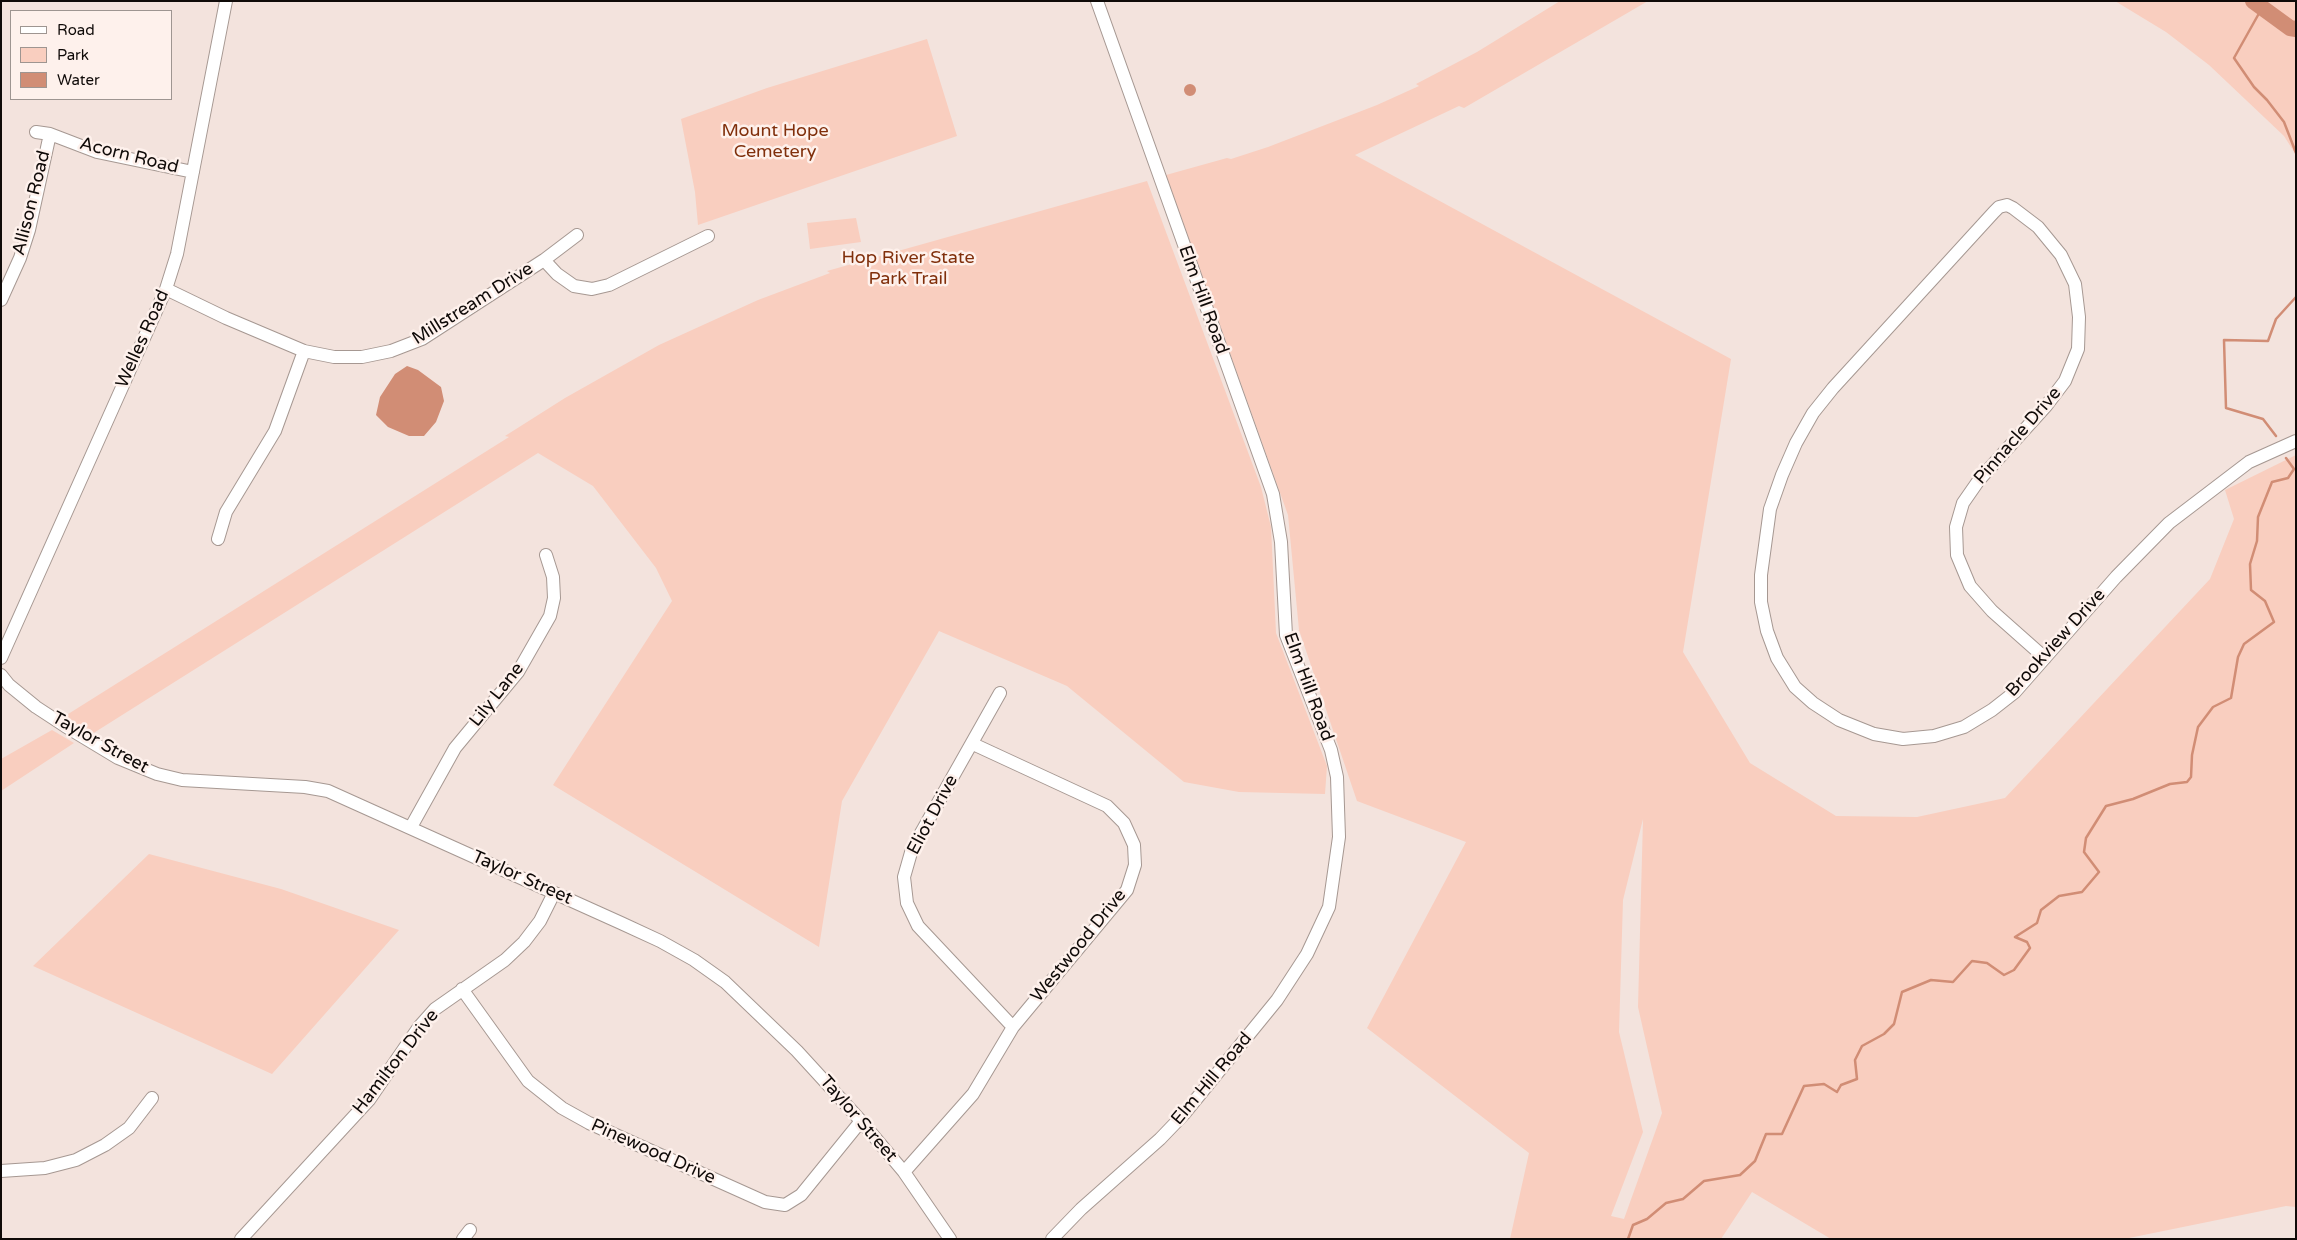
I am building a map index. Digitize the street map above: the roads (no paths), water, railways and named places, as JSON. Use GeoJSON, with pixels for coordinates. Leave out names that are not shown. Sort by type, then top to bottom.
{"type":"FeatureCollection","features":[{"type":"Feature","properties":{"kind":"street","name":"Welles Road"},"geometry":{"type":"LineString","coordinates":[[1,658],[166,289],[177,254],[226,1]]}},
{"type":"Feature","properties":{"kind":"street","name":"Elm Hill Road"},"geometry":{"type":"LineString","coordinates":[[1052,1239],[1081,1209],[1160,1139],[1184,1114],[1277,1000],[1307,954],[1329,907],[1339,837],[1337,777],[1331,750],[1286,635],[1281,542],[1273,494],[1098,1]]}},
{"type":"Feature","properties":{"kind":"street","name":"Acorn Road"},"geometry":{"type":"LineString","coordinates":[[36,132],[50,134],[97,152],[194,172]]}},
{"type":"Feature","properties":{"kind":"street","name":"Allison Road"},"geometry":{"type":"LineString","coordinates":[[1,300],[20,258],[29,230],[50,134]]}},
{"type":"Feature","properties":{"kind":"street","name":"Brookview Drive"},"geometry":{"type":"LineString","coordinates":[[2007,205],[2000,207],[1994,212],[1852,366],[1813,413],[1796,443],[1770,509],[1764,541],[1761,602],[1767,631],[1776,658],[1795,687],[1813,703],[1839,720],[1874,734],[1903,739],[1934,736],[1964,727],[1992,710],[2015,692],[2116,577],[2169,523],[2249,462],[2296,441]]}},
{"type":"Feature","properties":{"kind":"street","name":"Pinnacle Drive"},"geometry":{"type":"LineString","coordinates":[[2007,205],[2038,227],[2061,256],[2075,284],[2079,317],[2078,349],[2060,387],[2046,406],[1979,480],[1963,502],[1956,527],[1957,555],[1970,586],[1992,610],[2045,658]]}},
{"type":"Feature","properties":{"kind":"street","name":"Millstream Drive"},"geometry":{"type":"LineString","coordinates":[[166,289],[226,318],[304,351],[334,357],[362,357],[391,351],[422,338],[544,260],[577,235]]}},
{"type":"Feature","properties":{"kind":"street"},"geometry":{"type":"LineString","coordinates":[[544,260],[557,274],[574,286],[592,289],[609,284],[708,236]]}},
{"type":"Feature","properties":{"kind":"street"},"geometry":{"type":"LineString","coordinates":[[218,539],[226,512],[274,431],[304,351]]}},
{"type":"Feature","properties":{"kind":"street","name":"Lily Lane"},"geometry":{"type":"LineString","coordinates":[[411,827],[455,748],[518,672],[550,616],[554,598],[553,577],[546,556]]}},
{"type":"Feature","properties":{"kind":"street","name":"Taylor Street"},"geometry":{"type":"LineString","coordinates":[[1,675],[9,685],[36,707],[58,721],[118,758],[157,774],[182,780],[305,787],[328,791],[660,941],[725,982],[797,1051],[861,1121],[904,1172],[950,1239]]}},
{"type":"Feature","properties":{"kind":"street","name":"Eliot Drive"},"geometry":{"type":"LineString","coordinates":[[1000,693],[912,849],[904,877],[907,903],[918,926],[1013,1027]]}},
{"type":"Feature","properties":{"kind":"street","name":"Westwood Drive"},"geometry":{"type":"LineString","coordinates":[[904,1172],[973,1094],[1013,1027],[1127,890],[1135,865],[1134,844],[1124,823],[1107,806],[972,744]]}},
{"type":"Feature","properties":{"kind":"street","name":"Hamilton Drive"},"geometry":{"type":"LineString","coordinates":[[241,1239],[369,1100],[418,1027],[434,1009],[505,960],[524,942],[540,920],[554,892]]}},
{"type":"Feature","properties":{"kind":"street","name":"Pinewood Drive"},"geometry":{"type":"LineString","coordinates":[[462,989],[528,1081],[562,1108],[589,1123],[765,1202],[785,1204],[801,1195],[861,1121]]}},
{"type":"Feature","properties":{"kind":"street"},"geometry":{"type":"LineString","coordinates":[[1,1171],[45,1168],[76,1160],[106,1145],[129,1128],[152,1098]]}},
{"type":"Feature","properties":{"kind":"water"},"geometry":{"type":"Polygon","coordinates":[[[1188,84],[1192,84],[1196,90],[1192,96],[1188,96],[1184,92],[1184,88],[1188,84]]]}},
{"type":"Feature","properties":{"kind":"water"},"geometry":{"type":"Polygon","coordinates":[[[407,366],[418,370],[441,387],[444,401],[436,422],[424,436],[409,436],[388,427],[376,415],[380,397],[395,374],[407,366]]]}},
{"type":"Feature","properties":{"kind":"waterway"},"geometry":{"type":"LineString","coordinates":[[2253,1],[2290,28],[2296,29]]}},
{"type":"Feature","properties":{"kind":"waterway"},"geometry":{"type":"LineString","coordinates":[[2262,8],[2234,58],[2254,87],[2284,122],[2296,153]]}},
{"type":"Feature","properties":{"kind":"waterway"},"geometry":{"type":"LineString","coordinates":[[2276,436],[2263,419],[2226,408],[2224,340],[2268,341],[2276,319],[2296,297]]}},
{"type":"Feature","properties":{"kind":"waterway"},"geometry":{"type":"LineString","coordinates":[[1628,1239],[1633,1225],[1647,1219],[1666,1203],[1683,1199],[1704,1181],[1740,1175],[1755,1161],[1766,1134],[1782,1134],[1804,1086],[1824,1084],[1837,1092],[1841,1085],[1857,1079],[1855,1060],[1862,1046],[1884,1034],[1894,1024],[1902,992],[1931,980],[1953,982],[1972,961],[1987,963],[2004,975],[2014,970],[2030,948],[2027,942],[2015,937],[2037,923],[2041,910],[2059,896],[2082,892],[2099,872],[2084,852],[2086,838],[2106,806],[2133,799],[2170,784],[2187,782],[2191,777],[2192,755],[2198,727],[2213,707],[2231,698],[2238,657],[2244,644],[2274,622],[2265,601],[2251,590],[2250,564],[2257,541],[2258,517],[2272,482],[2288,478],[2294,469],[2286,458]]}},
{"type":"Feature","properties":{"kind":"park label","name":"Mount Hope Cemetery"},"geometry":{"type":"Point","coordinates":[775,141]}},
{"type":"Feature","properties":{"kind":"park label","name":"Hop River State Park Trail"},"geometry":{"type":"Point","coordinates":[908,268]}}]}
